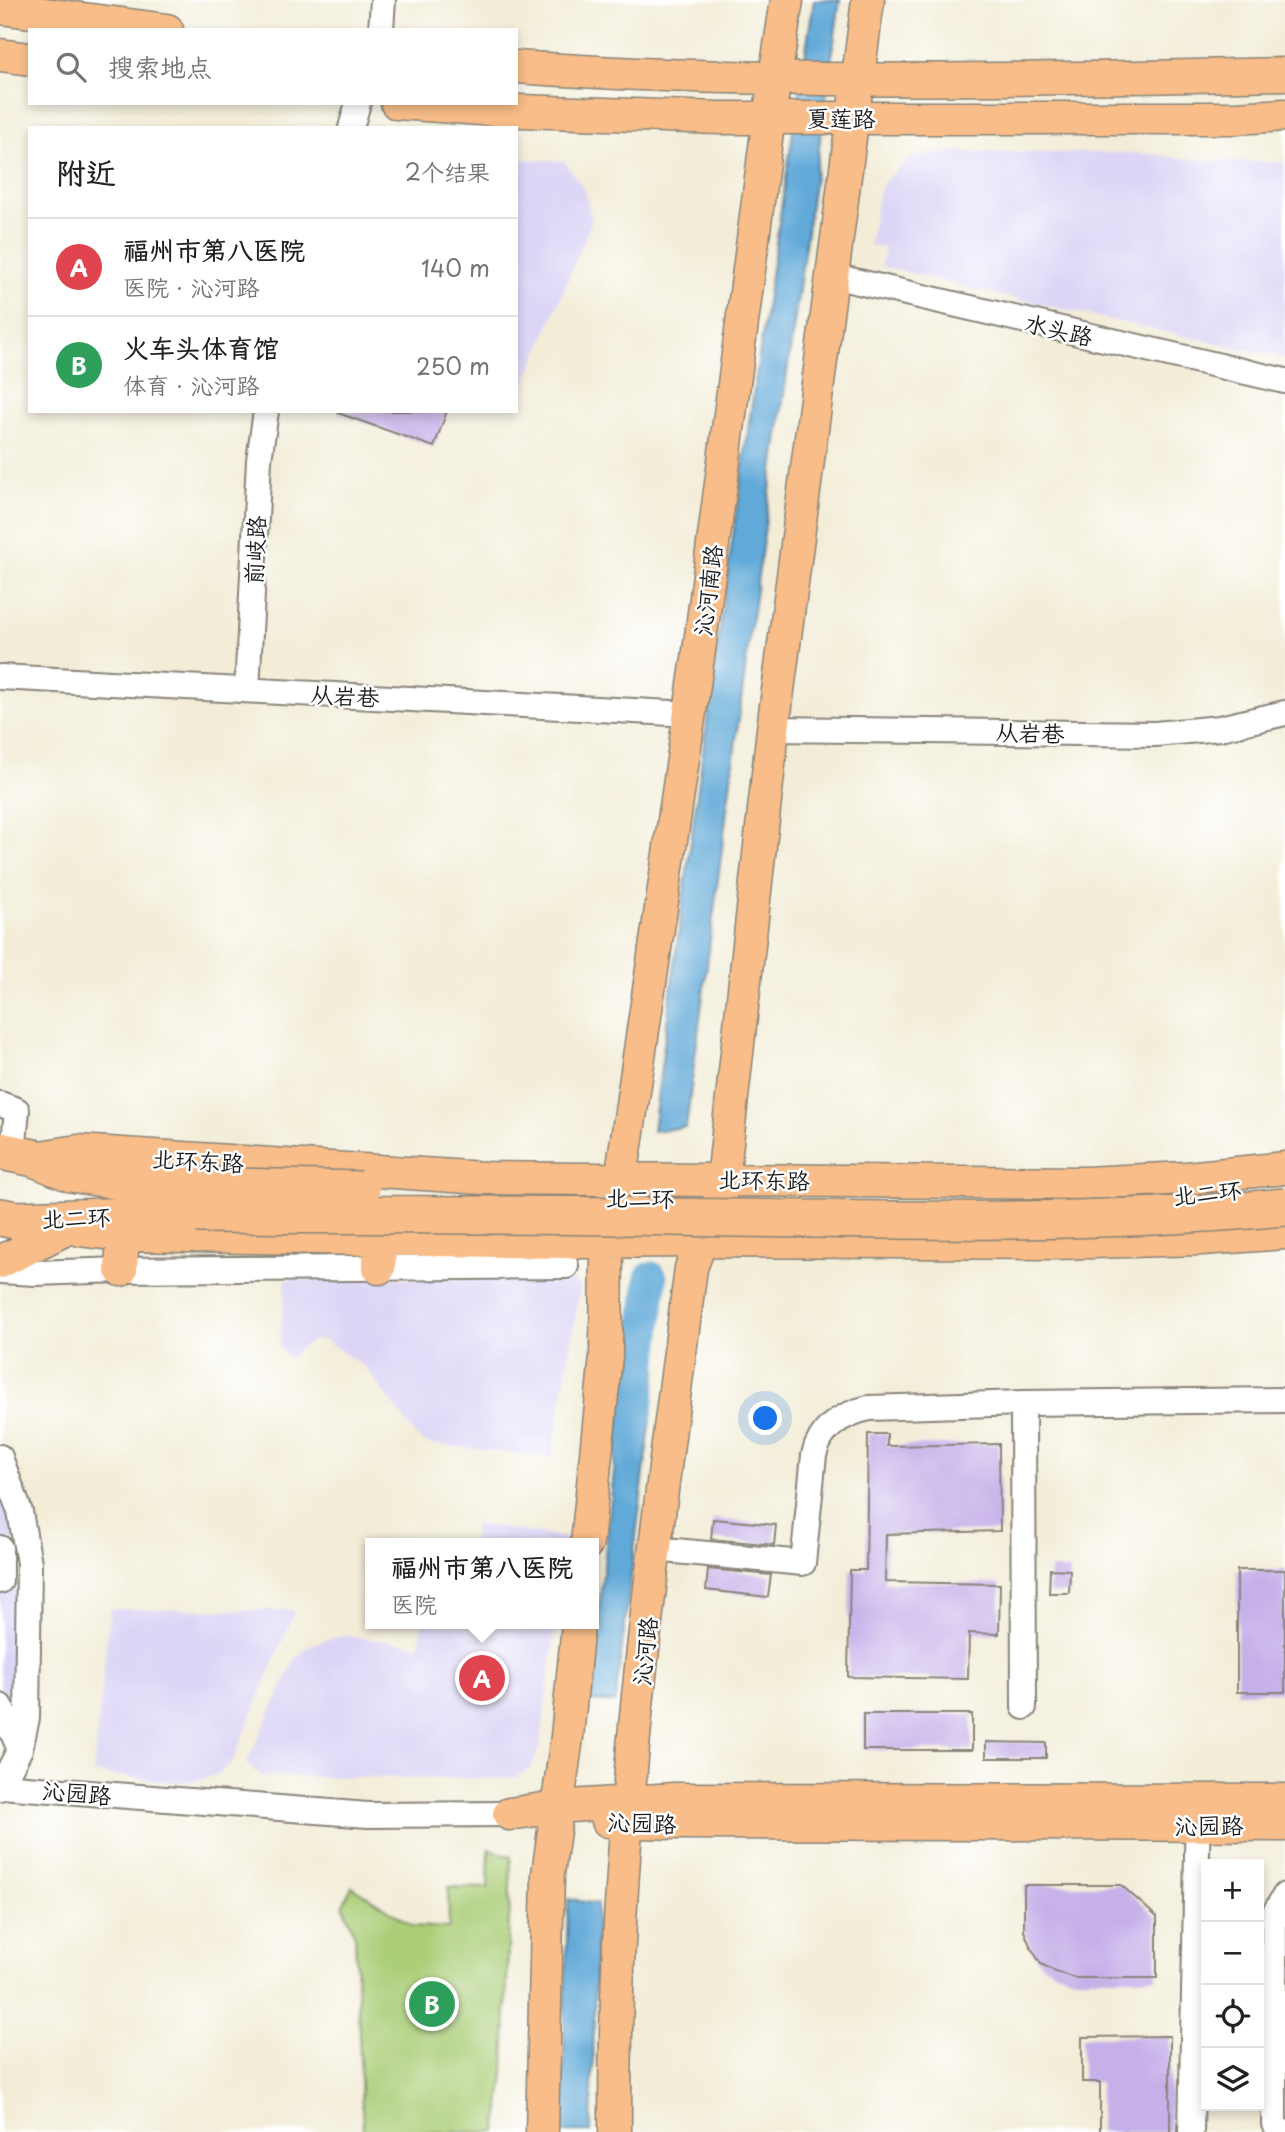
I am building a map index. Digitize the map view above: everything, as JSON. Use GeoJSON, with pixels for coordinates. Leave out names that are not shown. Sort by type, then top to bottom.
{"type":"FeatureCollection","features":[{"type":"Feature","properties":{"kind":"highway","name":"北二环"},"geometry":{"type":"LineString","coordinates":[[16,1154],[71,1173],[140,1184],[196,1200],[600,1215],[936,1221],[1166,1217],[1285,1207]]}},
{"type":"Feature","properties":{"kind":"highway","name":"北二环"},"geometry":{"type":"LineString","coordinates":[[8,1219],[196,1200],[935,1202],[1164,1196],[1285,1184]]}},
{"type":"Feature","properties":{"kind":"main road","name":"沁河南路"},"geometry":{"type":"LineString","coordinates":[[621,1179],[690,713],[787,0]]}},
{"type":"Feature","properties":{"kind":"main road"},"geometry":{"type":"LineString","coordinates":[[723,1179],[773,729],[867,0]]}},
{"type":"Feature","properties":{"kind":"main road"},"geometry":{"type":"LineString","coordinates":[[21,7],[154,28]]}},
{"type":"Feature","properties":{"kind":"main road","name":"夏莲路"},"geometry":{"type":"LineString","coordinates":[[518,67],[775,80],[857,81],[1285,74]]}},
{"type":"Feature","properties":{"kind":"main road","name":"夏莲路"},"geometry":{"type":"LineString","coordinates":[[430,105],[579,114],[769,117],[1236,118],[1285,115]]}},
{"type":"Feature","properties":{"kind":"main road","name":"北环东路"},"geometry":{"type":"LineString","coordinates":[[16,1154],[78,1152],[483,1178],[1085,1184],[1199,1177],[1285,1168]]}},
{"type":"Feature","properties":{"kind":"main road"},"geometry":{"type":"LineString","coordinates":[[588,1538],[606,1356],[607,1242],[621,1179]]}},
{"type":"Feature","properties":{"kind":"main road","name":"沁河路"},"geometry":{"type":"LineString","coordinates":[[615,2132],[615,2039],[627,1812],[654,1549],[691,1268],[718,1205],[723,1179]]}},
{"type":"Feature","properties":{"kind":"main road"},"geometry":{"type":"LineString","coordinates":[[8,1219],[123,1235],[380,1254],[607,1242],[1054,1243],[1201,1239],[1285,1233]]}},
{"type":"Feature","properties":{"kind":"main road"},"geometry":{"type":"LineString","coordinates":[[0,1262],[68,1228]]}},
{"type":"Feature","properties":{"kind":"main road"},"geometry":{"type":"LineString","coordinates":[[121,1270],[123,1235]]}},
{"type":"Feature","properties":{"kind":"main road"},"geometry":{"type":"LineString","coordinates":[[542,2132],[546,1904],[577,1629]]}},
{"type":"Feature","properties":{"kind":"main road"},"geometry":{"type":"LineString","coordinates":[[1198,1812],[1285,1800]]}},
{"type":"Feature","properties":{"kind":"main road","name":"沁园路"},"geometry":{"type":"LineString","coordinates":[[509,1814],[1198,1812],[1285,1825]]}},
{"type":"Feature","properties":{"kind":"street"},"geometry":{"type":"LineString","coordinates":[[381,28],[383,0]]}},
{"type":"Feature","properties":{"kind":"street"},"geometry":{"type":"LineString","coordinates":[[352,126],[357,105]]}},
{"type":"Feature","properties":{"kind":"street","name":"水头路"},"geometry":{"type":"LineString","coordinates":[[833,276],[1285,382]]}},
{"type":"Feature","properties":{"kind":"street","name":"前岐路"},"geometry":{"type":"LineString","coordinates":[[247,690],[259,460],[266,413]]}},
{"type":"Feature","properties":{"kind":"street","name":"从岩巷"},"geometry":{"type":"LineString","coordinates":[[0,677],[690,713]]}},
{"type":"Feature","properties":{"kind":"street","name":"从岩巷"},"geometry":{"type":"LineString","coordinates":[[773,729],[1178,733],[1238,725],[1285,713]]}},
{"type":"Feature","properties":{"kind":"street"},"geometry":{"type":"LineString","coordinates":[[0,1104],[17,1110],[16,1154]]}},
{"type":"Feature","properties":{"kind":"street"},"geometry":{"type":"LineString","coordinates":[[0,1271],[35,1273],[121,1270],[380,1254],[566,1266]]}},
{"type":"Feature","properties":{"kind":"street"},"geometry":{"type":"LineString","coordinates":[[654,1549],[803,1563],[814,1455],[818,1441],[836,1421],[858,1410],[1023,1403],[1285,1400]]}},
{"type":"Feature","properties":{"kind":"street"},"geometry":{"type":"LineString","coordinates":[[1023,1403],[1024,1707]]}},
{"type":"Feature","properties":{"kind":"street"},"geometry":{"type":"LineString","coordinates":[[0,1457],[28,1546],[27,1718],[20,1749],[1,1787]]}},
{"type":"Feature","properties":{"kind":"street"},"geometry":{"type":"LineString","coordinates":[[0,1548],[0,1581]]}},
{"type":"Feature","properties":{"kind":"street"},"geometry":{"type":"LineString","coordinates":[[0,1706],[20,1749]]}},
{"type":"Feature","properties":{"kind":"street","name":"沁园路"},"geometry":{"type":"LineString","coordinates":[[1,1787],[368,1815],[509,1814]]}},
{"type":"Feature","properties":{"kind":"street"},"geometry":{"type":"LineString","coordinates":[[1191,2132],[1198,1812]]}},
{"type":"Feature","properties":{"kind":"street"},"geometry":{"type":"LineString","coordinates":[[1282,2132],[1274,2124],[1274,1923],[1275,1912],[1285,1895]]}},
{"type":"Feature","properties":{"kind":"shaded area"},"geometry":{"type":"Polygon","coordinates":[[[931,153],[1153,154],[1185,159],[1285,163],[1285,358],[1011,298],[881,266],[885,248],[869,245],[879,191],[884,182],[909,159],[931,153]]]}},
{"type":"Feature","properties":{"kind":"shaded area"},"geometry":{"type":"Polygon","coordinates":[[[518,159],[564,161],[585,191],[592,220],[518,402],[518,159]]]}},
{"type":"Feature","properties":{"kind":"shaded area"},"geometry":{"type":"Polygon","coordinates":[[[569,1278],[580,1287],[552,1457],[428,1444],[416,1436],[366,1368],[326,1341],[311,1341],[288,1358],[279,1347],[286,1279],[569,1278]]]}},
{"type":"Feature","properties":{"kind":"shaded area"},"geometry":{"type":"Polygon","coordinates":[[[0,1487],[16,1546],[17,1568],[10,1710],[0,1708],[0,1487]]]}},
{"type":"Feature","properties":{"kind":"shaded area"},"geometry":{"type":"Polygon","coordinates":[[[475,1524],[567,1538],[473,1538],[475,1524]]]}},
{"type":"Feature","properties":{"kind":"shaded area"},"geometry":{"type":"Polygon","coordinates":[[[110,1609],[295,1610],[233,1761],[219,1774],[201,1780],[176,1783],[93,1773],[110,1609]]]}},
{"type":"Feature","properties":{"kind":"shaded area"},"geometry":{"type":"Polygon","coordinates":[[[421,1629],[555,1629],[540,1746],[531,1768],[516,1777],[503,1779],[261,1776],[246,1764],[296,1658],[309,1646],[346,1636],[419,1645],[421,1629]]]}},
{"type":"Feature","properties":{"kind":"green space"},"geometry":{"type":"Polygon","coordinates":[[[489,1849],[511,1857],[504,2073],[497,2132],[363,2132],[355,1936],[343,1904],[352,1886],[413,1926],[449,1928],[448,1887],[488,1888],[489,1849]]]}},
{"type":"Feature","properties":{"kind":"water"},"geometry":{"type":"Polygon","coordinates":[[[814,0],[840,0],[750,632],[686,1127],[653,1131],[729,565],[814,0]]]}},
{"type":"Feature","properties":{"kind":"water"},"geometry":{"type":"Polygon","coordinates":[[[625,1369],[657,1370],[615,1703],[589,1701],[597,1629],[599,1629],[625,1369]]]}},
{"type":"Feature","properties":{"kind":"water"},"geometry":{"type":"Polygon","coordinates":[[[568,1899],[597,1904],[591,2132],[562,2132],[568,1899]]]}},
{"type":"Feature","properties":{"kind":"building"},"geometry":{"type":"Polygon","coordinates":[[[338,413],[446,413],[434,447],[338,413]]]}},
{"type":"Feature","properties":{"kind":"building"},"geometry":{"type":"Polygon","coordinates":[[[868,1434],[887,1434],[887,1446],[999,1444],[1000,1531],[886,1534],[885,1582],[1000,1584],[999,1634],[969,1633],[968,1679],[848,1677],[850,1570],[866,1570],[868,1434]]]}},
{"type":"Feature","properties":{"kind":"building"},"geometry":{"type":"Polygon","coordinates":[[[713,1519],[776,1525],[774,1545],[711,1539],[713,1519]]]}},
{"type":"Feature","properties":{"kind":"building"},"geometry":{"type":"Polygon","coordinates":[[[708,1569],[771,1575],[768,1597],[706,1590],[708,1569]]]}},
{"type":"Feature","properties":{"kind":"building"},"geometry":{"type":"Polygon","coordinates":[[[1050,1569],[1070,1570],[1069,1593],[1049,1593],[1050,1569]]]}},
{"type":"Feature","properties":{"kind":"building"},"geometry":{"type":"Polygon","coordinates":[[[1237,1570],[1285,1570],[1285,1692],[1237,1692],[1237,1570]]]}},
{"type":"Feature","properties":{"kind":"building"},"geometry":{"type":"Polygon","coordinates":[[[863,1714],[972,1714],[972,1750],[863,1750],[863,1714]]]}},
{"type":"Feature","properties":{"kind":"building"},"geometry":{"type":"Polygon","coordinates":[[[986,1742],[1046,1743],[1046,1758],[986,1758],[986,1742]]]}},
{"type":"Feature","properties":{"kind":"building"},"geometry":{"type":"Polygon","coordinates":[[[1024,1885],[1121,1885],[1157,1917],[1157,1978],[1075,1978],[1041,1964],[1024,1931],[1024,1885]]]}},
{"type":"Feature","properties":{"kind":"building"},"geometry":{"type":"Polygon","coordinates":[[[1170,2036],[1170,2132],[1100,2132],[1100,2082],[1082,2082],[1082,2037],[1170,2036]]]}},
{"type":"Feature","properties":{"kind":"waterway"},"geometry":{"type":"LineString","coordinates":[[636,1414],[651,1278]]}},
{"type":"Feature","properties":{"kind":"place","name":"福州市第八医院"},"geometry":{"type":"Point","coordinates":[482,1678]}},
{"type":"Feature","properties":{"kind":"place","name":"火车头体育馆"},"geometry":{"type":"Point","coordinates":[432,2004]}}]}
